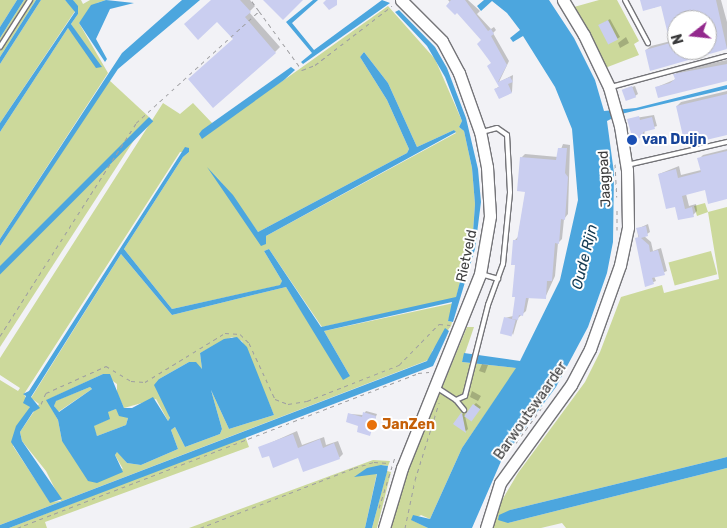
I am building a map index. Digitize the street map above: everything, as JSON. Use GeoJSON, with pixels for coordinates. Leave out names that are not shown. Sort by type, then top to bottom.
{"type":"FeatureCollection","features":[{"type":"Feature","properties":{"kind":"street","name":"Barwoutswaarder"},"geometry":{"type":"LineString","coordinates":[[486,528],[500,483],[571,385],[609,299],[628,227],[626,165],[618,120],[609,87],[584,35],[563,0]]}},
{"type":"Feature","properties":{"kind":"street","name":"Rietveld"},"geometry":{"type":"LineString","coordinates":[[384,528],[402,468],[439,391],[442,374],[480,274],[490,216],[490,190],[480,132],[459,73],[442,42],[399,1]]}},
{"type":"Feature","properties":{"kind":"lane"},"geometry":{"type":"LineString","coordinates":[[0,47],[30,0]]}},
{"type":"Feature","properties":{"kind":"lane"},"geometry":{"type":"LineString","coordinates":[[625,0],[648,43]]}},
{"type":"Feature","properties":{"kind":"lane"},"geometry":{"type":"LineString","coordinates":[[609,87],[727,56]]}},
{"type":"Feature","properties":{"kind":"lane"},"geometry":{"type":"LineString","coordinates":[[456,400],[465,396],[503,264],[510,192],[507,135],[497,128],[480,132]]}},
{"type":"Feature","properties":{"kind":"lane"},"geometry":{"type":"LineString","coordinates":[[626,165],[727,142]]}},
{"type":"Feature","properties":{"kind":"lane"},"geometry":{"type":"LineString","coordinates":[[480,274],[498,279]]}},
{"type":"Feature","properties":{"kind":"lane"},"geometry":{"type":"LineString","coordinates":[[439,391],[456,400],[464,410]]}},
{"type":"Feature","properties":{"kind":"path"},"geometry":{"type":"LineString","coordinates":[[251,0],[302,70],[315,65],[399,1]]}},
{"type":"Feature","properties":{"kind":"path"},"geometry":{"type":"LineString","coordinates":[[0,336],[136,123],[259,11]]}},
{"type":"Feature","properties":{"kind":"path","name":"Jaagpad"},"geometry":{"type":"LineString","coordinates":[[615,160],[616,236]]}},
{"type":"Feature","properties":{"kind":"path"},"geometry":{"type":"LineString","coordinates":[[41,404],[46,393],[106,366],[131,381],[145,382],[225,333],[240,334],[249,343],[275,399],[288,404],[307,401],[399,365],[439,324],[460,328]]}},
{"type":"Feature","properties":{"kind":"path"},"geometry":{"type":"LineString","coordinates":[[17,528],[418,374],[442,374]]}},
{"type":"Feature","properties":{"kind":"path"},"geometry":{"type":"LineString","coordinates":[[405,528],[415,480],[439,391]]}},
{"type":"Feature","properties":{"kind":"path"},"geometry":{"type":"LineString","coordinates":[[515,445],[546,402]]}},
{"type":"Feature","properties":{"kind":"path"},"geometry":{"type":"LineString","coordinates":[[378,515],[396,456]]}},
{"type":"Feature","properties":{"kind":"path"},"geometry":{"type":"LineString","coordinates":[[200,528],[354,468],[374,462],[389,463]]}},
{"type":"Feature","properties":{"kind":"green space"},"geometry":{"type":"Polygon","coordinates":[[[0,0],[17,0],[0,27],[0,0]]]}},
{"type":"Feature","properties":{"kind":"green space"},"geometry":{"type":"Polygon","coordinates":[[[24,0],[36,0],[0,57],[0,38],[24,0]]]}},
{"type":"Feature","properties":{"kind":"green space"},"geometry":{"type":"Polygon","coordinates":[[[41,0],[65,0],[75,11],[0,123],[0,64],[41,0]]]}},
{"type":"Feature","properties":{"kind":"green space"},"geometry":{"type":"Polygon","coordinates":[[[73,0],[81,0],[83,4],[90,0],[106,0],[97,3],[79,23],[108,73],[0,239],[0,132],[68,28],[98,66],[71,24],[78,14],[73,0]]]}},
{"type":"Feature","properties":{"kind":"green space"},"geometry":{"type":"Polygon","coordinates":[[[599,0],[617,0],[639,41],[634,44],[639,55],[605,68],[574,7],[599,0]]]}},
{"type":"Feature","properties":{"kind":"green space"},"geometry":{"type":"Polygon","coordinates":[[[388,6],[435,59],[462,121],[459,127],[464,131],[472,168],[475,204],[473,232],[456,298],[322,327],[269,249],[264,251],[282,281],[281,285],[172,309],[124,249],[183,157],[189,152],[180,152],[24,394],[30,407],[13,446],[50,502],[61,501],[46,471],[22,441],[20,432],[39,404],[31,398],[121,254],[172,315],[286,287],[314,331],[350,376],[324,331],[454,303],[448,321],[452,322],[451,326],[432,351],[431,359],[0,525],[0,380],[18,391],[20,388],[0,375],[0,358],[163,103],[180,114],[193,103],[213,124],[200,134],[284,80],[388,6]],[[364,52],[360,57],[387,100],[409,149],[407,153],[258,232],[210,167],[264,241],[266,236],[456,133],[454,130],[417,147],[388,83],[364,52]],[[232,337],[200,353],[202,369],[189,362],[159,379],[170,419],[168,421],[156,399],[124,408],[117,393],[117,384],[103,374],[47,400],[58,420],[62,441],[123,469],[115,455],[117,451],[127,463],[141,465],[178,449],[171,430],[175,427],[185,447],[220,434],[222,429],[211,390],[229,429],[274,415],[242,341],[232,337]]]}},
{"type":"Feature","properties":{"kind":"green space"},"geometry":{"type":"Polygon","coordinates":[[[109,80],[149,117],[0,347],[0,246],[109,80]]]}},
{"type":"Feature","properties":{"kind":"green space"},"geometry":{"type":"Polygon","coordinates":[[[705,203],[708,212],[697,216],[694,206],[705,203]]]}},
{"type":"Feature","properties":{"kind":"green space"},"geometry":{"type":"Polygon","coordinates":[[[727,207],[727,457],[510,510],[508,523],[727,468],[727,528],[566,528],[562,523],[541,528],[490,528],[498,507],[518,473],[585,382],[600,352],[621,297],[662,285],[664,293],[719,279],[708,212],[727,207]]]}},
{"type":"Feature","properties":{"kind":"green space"},"geometry":{"type":"Polygon","coordinates":[[[711,251],[717,274],[675,286],[668,262],[711,251]]]}},
{"type":"Feature","properties":{"kind":"green space"},"geometry":{"type":"Polygon","coordinates":[[[467,327],[474,327],[462,362],[517,368],[462,448],[430,519],[421,515],[412,520],[428,528],[391,528],[402,484],[467,327]]]}},
{"type":"Feature","properties":{"kind":"green space"},"geometry":{"type":"Polygon","coordinates":[[[90,387],[92,389],[58,412],[54,406],[55,401],[90,387]]]}},
{"type":"Feature","properties":{"kind":"green space"},"geometry":{"type":"Polygon","coordinates":[[[116,409],[128,418],[126,425],[97,436],[93,426],[109,419],[107,412],[116,409]]]}},
{"type":"Feature","properties":{"kind":"green space"},"geometry":{"type":"Polygon","coordinates":[[[245,436],[249,447],[45,522],[47,528],[9,528],[245,436]]]}},
{"type":"Feature","properties":{"kind":"green space"},"geometry":{"type":"Polygon","coordinates":[[[373,460],[390,461],[388,466],[382,465],[374,473],[377,473],[365,528],[189,528],[373,460]]]}},
{"type":"Feature","properties":{"kind":"green space"},"geometry":{"type":"Polygon","coordinates":[[[387,471],[391,472],[377,528],[372,528],[387,471]]]}},
{"type":"Feature","properties":{"kind":"water"},"geometry":{"type":"Polygon","coordinates":[[[17,0],[24,0],[0,38],[0,27],[17,0]]]}},
{"type":"Feature","properties":{"kind":"water"},"geometry":{"type":"Polygon","coordinates":[[[36,0],[41,0],[0,64],[0,57],[36,0]]]}},
{"type":"Feature","properties":{"kind":"water"},"geometry":{"type":"Polygon","coordinates":[[[65,0],[73,0],[78,6],[78,14],[71,24],[102,67],[96,68],[68,28],[0,132],[0,123],[75,12],[65,0]]]}},
{"type":"Feature","properties":{"kind":"water"},"geometry":{"type":"Polygon","coordinates":[[[106,0],[134,3],[110,9],[96,39],[107,59],[105,62],[79,23],[91,5],[106,0]]]}},
{"type":"Feature","properties":{"kind":"water"},"geometry":{"type":"Polygon","coordinates":[[[182,0],[200,0],[118,69],[0,246],[0,239],[122,53],[182,0]]]}},
{"type":"Feature","properties":{"kind":"water"},"geometry":{"type":"Polygon","coordinates":[[[313,0],[318,0],[292,23],[314,50],[382,0],[390,3],[303,64],[301,62],[312,53],[286,22],[313,0]]]}},
{"type":"Feature","properties":{"kind":"water","name":"Oude Rijn"},"geometry":{"type":"Polygon","coordinates":[[[484,0],[549,0],[574,38],[595,80],[604,111],[636,108],[727,85],[727,89],[621,114],[607,121],[614,173],[613,242],[607,273],[588,327],[556,387],[502,459],[472,528],[428,528],[411,520],[413,515],[430,519],[462,448],[516,368],[462,362],[464,353],[520,361],[560,280],[578,200],[572,129],[555,87],[523,36],[513,42],[510,38],[520,30],[507,13],[492,1],[481,11],[477,6],[484,0]]]}},
{"type":"Feature","properties":{"kind":"water"},"geometry":{"type":"Polygon","coordinates":[[[399,10],[435,47],[447,68],[466,118],[478,169],[481,202],[475,249],[453,322],[448,321],[452,302],[324,331],[350,376],[343,380],[286,287],[172,315],[121,254],[31,397],[40,408],[33,412],[20,432],[22,441],[62,499],[50,503],[11,442],[16,426],[30,407],[23,403],[26,396],[23,394],[29,391],[185,147],[189,148],[189,152],[183,157],[124,249],[172,309],[280,285],[282,281],[264,251],[269,249],[321,327],[456,297],[473,232],[475,204],[472,168],[464,131],[459,127],[462,121],[445,77],[427,46],[395,12],[399,10]]]}},
{"type":"Feature","properties":{"kind":"water"},"geometry":{"type":"Polygon","coordinates":[[[364,52],[388,83],[417,147],[454,130],[456,132],[266,236],[266,244],[261,246],[207,167],[233,195],[258,232],[407,153],[409,149],[387,100],[360,57],[364,52]]]}},
{"type":"Feature","properties":{"kind":"water"},"geometry":{"type":"Polygon","coordinates":[[[291,67],[295,70],[284,80],[202,139],[199,134],[202,130],[291,67]]]}},
{"type":"Feature","properties":{"kind":"water"},"geometry":{"type":"Polygon","coordinates":[[[149,117],[153,121],[0,274],[0,266],[149,117]]]}},
{"type":"Feature","properties":{"kind":"water"},"geometry":{"type":"Polygon","coordinates":[[[445,328],[449,331],[433,366],[9,528],[0,528],[0,525],[427,361],[445,328]]]}},
{"type":"Feature","properties":{"kind":"water"},"geometry":{"type":"Polygon","coordinates":[[[237,337],[247,347],[274,415],[229,429],[211,390],[222,429],[220,434],[185,447],[175,427],[171,430],[178,449],[141,465],[127,463],[117,452],[115,455],[123,472],[97,483],[88,481],[62,441],[58,420],[46,400],[103,374],[110,374],[124,408],[132,408],[153,397],[168,421],[170,418],[154,385],[159,379],[189,362],[196,362],[202,369],[200,353],[224,339],[237,337]],[[90,387],[56,401],[54,406],[59,412],[92,389],[90,387]],[[116,409],[108,412],[110,419],[94,426],[97,436],[126,425],[128,418],[119,416],[116,409]]]}},
{"type":"Feature","properties":{"kind":"water"},"geometry":{"type":"Polygon","coordinates":[[[727,457],[727,468],[508,523],[498,520],[499,515],[510,510],[727,457]]]}},
{"type":"Feature","properties":{"kind":"water"},"geometry":{"type":"Polygon","coordinates":[[[381,465],[388,466],[387,472],[372,528],[365,528],[377,474],[354,477],[367,468],[381,465]]]}},
{"type":"Feature","properties":{"kind":"building"},"geometry":{"type":"Polygon","coordinates":[[[211,0],[240,0],[251,12],[245,17],[276,53],[213,108],[188,79],[233,39],[217,22],[198,40],[184,24],[211,0]]]}},
{"type":"Feature","properties":{"kind":"building"},"geometry":{"type":"Polygon","coordinates":[[[263,0],[303,0],[283,20],[263,0]]]}},
{"type":"Feature","properties":{"kind":"building"},"geometry":{"type":"Polygon","coordinates":[[[326,0],[337,0],[337,5],[329,10],[323,3],[326,0]]]}},
{"type":"Feature","properties":{"kind":"building"},"geometry":{"type":"Polygon","coordinates":[[[451,0],[465,0],[488,31],[491,29],[494,34],[491,36],[507,65],[498,82],[510,77],[513,82],[508,84],[512,93],[499,99],[494,89],[499,87],[487,66],[491,63],[477,44],[481,40],[457,13],[455,15],[446,6],[451,0]]]}},
{"type":"Feature","properties":{"kind":"building"},"geometry":{"type":"Polygon","coordinates":[[[640,0],[716,0],[727,49],[717,52],[717,10],[667,10],[667,31],[661,6],[643,11],[640,0]]]}},
{"type":"Feature","properties":{"kind":"building"},"geometry":{"type":"Polygon","coordinates":[[[608,20],[618,40],[608,45],[598,25],[608,20]]]}},
{"type":"Feature","properties":{"kind":"building"},"geometry":{"type":"Polygon","coordinates":[[[667,44],[667,60],[688,60],[650,71],[645,50],[667,44]]]}},
{"type":"Feature","properties":{"kind":"building"},"geometry":{"type":"Polygon","coordinates":[[[727,64],[727,81],[658,98],[655,87],[670,83],[675,79],[673,74],[727,64]]]}},
{"type":"Feature","properties":{"kind":"building"},"geometry":{"type":"Polygon","coordinates":[[[632,86],[636,97],[626,101],[622,90],[632,86]]]}},
{"type":"Feature","properties":{"kind":"building"},"geometry":{"type":"Polygon","coordinates":[[[727,94],[727,135],[685,145],[676,106],[727,94]]]}},
{"type":"Feature","properties":{"kind":"building"},"geometry":{"type":"Polygon","coordinates":[[[639,116],[640,120],[652,117],[655,129],[643,132],[644,137],[633,140],[627,119],[639,116]]]}},
{"type":"Feature","properties":{"kind":"building"},"geometry":{"type":"Polygon","coordinates":[[[558,148],[567,148],[565,173],[568,177],[565,220],[561,219],[559,244],[555,243],[552,281],[547,281],[546,299],[526,298],[523,316],[519,315],[518,320],[512,319],[515,297],[512,297],[515,265],[511,265],[513,240],[517,240],[525,192],[517,191],[520,157],[556,160],[558,148]]]}},
{"type":"Feature","properties":{"kind":"building"},"geometry":{"type":"Polygon","coordinates":[[[727,151],[727,199],[708,204],[705,190],[682,196],[685,209],[692,207],[694,217],[678,220],[675,207],[666,209],[658,174],[676,169],[678,178],[701,172],[697,158],[727,151]]]}},
{"type":"Feature","properties":{"kind":"building"},"geometry":{"type":"Polygon","coordinates":[[[646,226],[648,236],[641,238],[649,245],[650,252],[658,250],[665,275],[652,278],[654,284],[645,287],[635,238],[639,237],[636,228],[646,226]]]}},
{"type":"Feature","properties":{"kind":"building"},"geometry":{"type":"Polygon","coordinates":[[[504,317],[516,320],[512,336],[500,333],[504,317]]]}},
{"type":"Feature","properties":{"kind":"building"},"geometry":{"type":"Polygon","coordinates":[[[473,404],[480,409],[471,421],[464,416],[473,404]]]}},
{"type":"Feature","properties":{"kind":"building"},"geometry":{"type":"Polygon","coordinates":[[[363,412],[376,416],[370,436],[357,432],[358,426],[346,422],[348,413],[362,417],[363,412]]]}},
{"type":"Feature","properties":{"kind":"building"},"geometry":{"type":"Polygon","coordinates":[[[462,413],[466,433],[453,424],[462,413]]]}},
{"type":"Feature","properties":{"kind":"building"},"geometry":{"type":"Polygon","coordinates":[[[293,434],[298,448],[320,439],[323,448],[334,443],[340,459],[303,472],[298,458],[273,468],[269,456],[262,458],[258,447],[293,434]]]}},
{"type":"Feature","properties":{"kind":"place","name":"van Duijn"},"geometry":{"type":"Point","coordinates":[632,140]}},
{"type":"Feature","properties":{"kind":"place","name":"JanZen"},"geometry":{"type":"Point","coordinates":[372,425]}}]}
